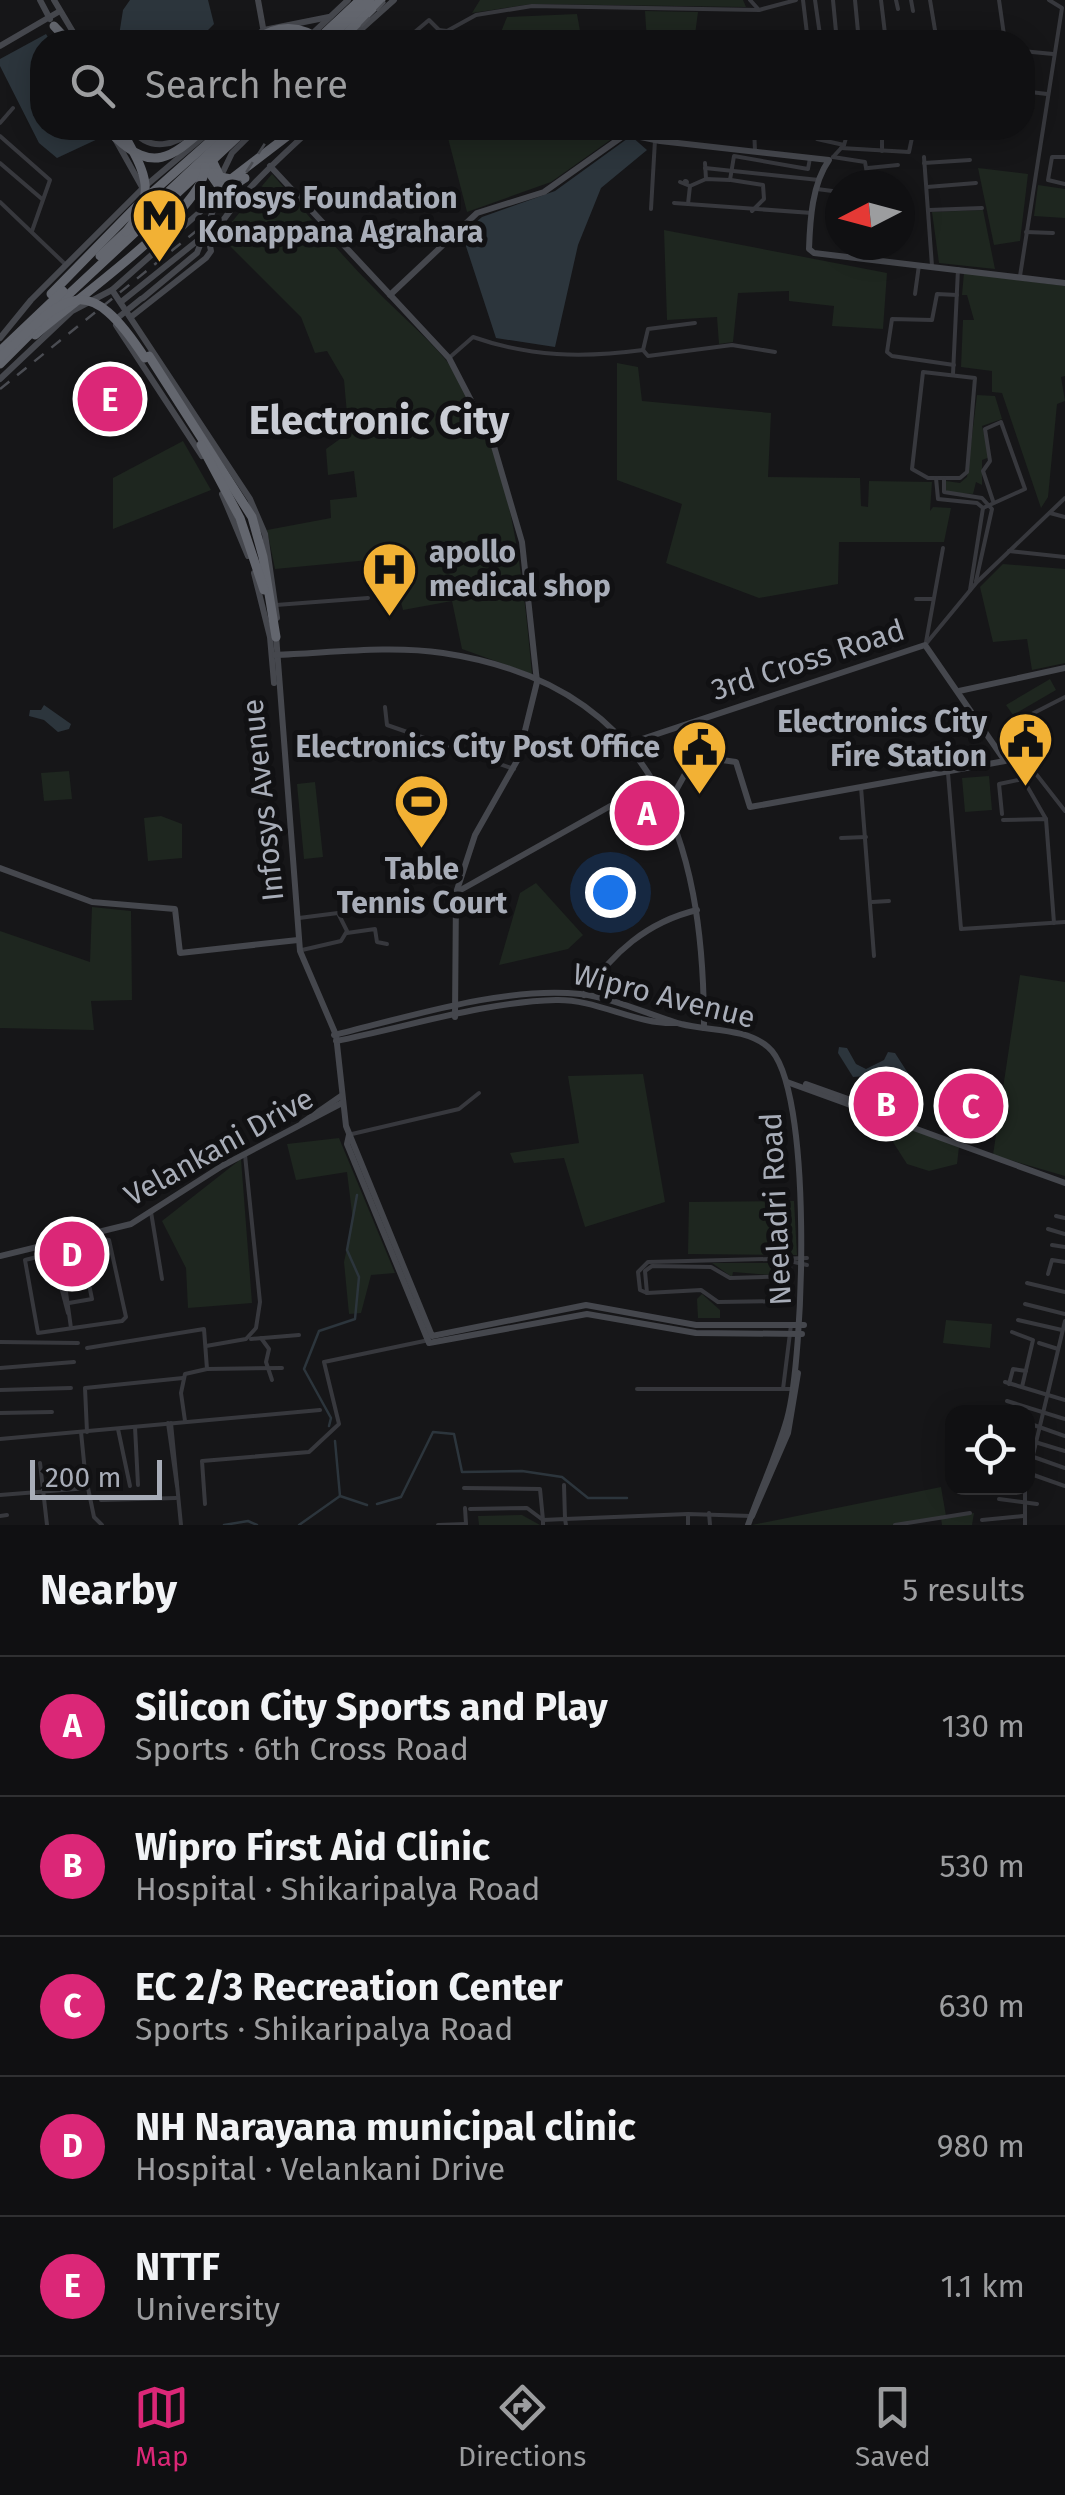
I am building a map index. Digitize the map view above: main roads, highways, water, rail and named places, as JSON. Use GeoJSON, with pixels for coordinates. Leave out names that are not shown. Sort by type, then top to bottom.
{"type":"FeatureCollection","features":[{"type":"Feature","properties":{"kind":"highway"},"geometry":{"type":"LineString","coordinates":[[324,30],[360,0]]}},
{"type":"Feature","properties":{"kind":"highway"},"geometry":{"type":"LineString","coordinates":[[337,30],[370,0]]}},
{"type":"Feature","properties":{"kind":"highway"},"geometry":{"type":"LineString","coordinates":[[355,30],[382,0]]}},
{"type":"Feature","properties":{"kind":"highway"},"geometry":{"type":"LineString","coordinates":[[124,140],[131,152],[154,159],[180,150],[191,140]]}},
{"type":"Feature","properties":{"kind":"highway"},"geometry":{"type":"LineString","coordinates":[[124,140],[146,186],[142,211],[126,232]]}},
{"type":"Feature","properties":{"kind":"highway"},"geometry":{"type":"LineString","coordinates":[[0,354],[138,205],[211,140]]}},
{"type":"Feature","properties":{"kind":"highway"},"geometry":{"type":"LineString","coordinates":[[0,354],[223,140]]}},
{"type":"Feature","properties":{"kind":"highway"},"geometry":{"type":"LineString","coordinates":[[0,354],[234,140]]}},
{"type":"Feature","properties":{"kind":"highway"},"geometry":{"type":"LineString","coordinates":[[209,163],[225,185],[285,140]]}},
{"type":"Feature","properties":{"kind":"highway"},"geometry":{"type":"LineString","coordinates":[[0,354],[175,219],[201,190],[209,163]]}},
{"type":"Feature","properties":{"kind":"highway"},"geometry":{"type":"LineString","coordinates":[[0,354],[70,300],[84,298],[113,314],[147,357],[252,517],[264,557],[273,637],[256,560],[214,465],[147,357],[119,312],[97,296],[70,295],[42,310]]}},
{"type":"Feature","properties":{"kind":"waterway"},"geometry":{"type":"LineString","coordinates":[[329,1426],[331,1418],[304,1369],[319,1331],[355,1319],[359,1277],[347,1250],[357,1195]]}},
{"type":"Feature","properties":{"kind":"waterway"},"geometry":{"type":"LineString","coordinates":[[377,1504],[401,1497],[433,1432],[454,1434],[462,1472],[522,1471],[562,1477],[588,1498],[627,1498]]}},
{"type":"Feature","properties":{"kind":"waterway"},"geometry":{"type":"LineString","coordinates":[[299,1525],[340,1496],[335,1441]]}},
{"type":"Feature","properties":{"kind":"waterway"},"geometry":{"type":"LineString","coordinates":[[340,1496],[367,1505]]}},
{"type":"Feature","properties":{"kind":"waterway"},"geometry":{"type":"LineString","coordinates":[[224,1525],[248,1521],[257,1525]]}},
{"type":"Feature","properties":{"kind":"railway"},"geometry":{"type":"LineString","coordinates":[[358,30],[387,0]]}},
{"type":"Feature","properties":{"kind":"railway"},"geometry":{"type":"LineString","coordinates":[[0,389],[221,211],[267,140]]}},
{"type":"Feature","properties":{"kind":"place","name":"Infosys Foundation Konappana Agrahara"},"geometry":{"type":"Point","coordinates":[159,264]}},
{"type":"Feature","properties":{"kind":"place","name":"NTTF"},"geometry":{"type":"Point","coordinates":[110,399]}},
{"type":"Feature","properties":{"kind":"place","name":"apollo medical shop"},"geometry":{"type":"Point","coordinates":[390,618]}},
{"type":"Feature","properties":{"kind":"place","name":"Electronics City Fire Station"},"geometry":{"type":"Point","coordinates":[1026,788]}},
{"type":"Feature","properties":{"kind":"place","name":"Electronics City Post Office"},"geometry":{"type":"Point","coordinates":[699,796]}},
{"type":"Feature","properties":{"kind":"place","name":"Silicon City Sports and Play"},"geometry":{"type":"Point","coordinates":[647,813]}},
{"type":"Feature","properties":{"kind":"place","name":"Table Tennis Court"},"geometry":{"type":"Point","coordinates":[422,850]}},
{"type":"Feature","properties":{"kind":"place","name":"Wipro First Aid Clinic"},"geometry":{"type":"Point","coordinates":[886,1104]}},
{"type":"Feature","properties":{"kind":"place","name":"EC 2/3 Recreation Center"},"geometry":{"type":"Point","coordinates":[971,1106]}},
{"type":"Feature","properties":{"kind":"place","name":"NH Narayana municipal clinic"},"geometry":{"type":"Point","coordinates":[72,1254]}},
{"type":"Feature","properties":{"kind":"district","name":"Electronic City"},"geometry":{"type":"Point","coordinates":[379,420]}}]}
